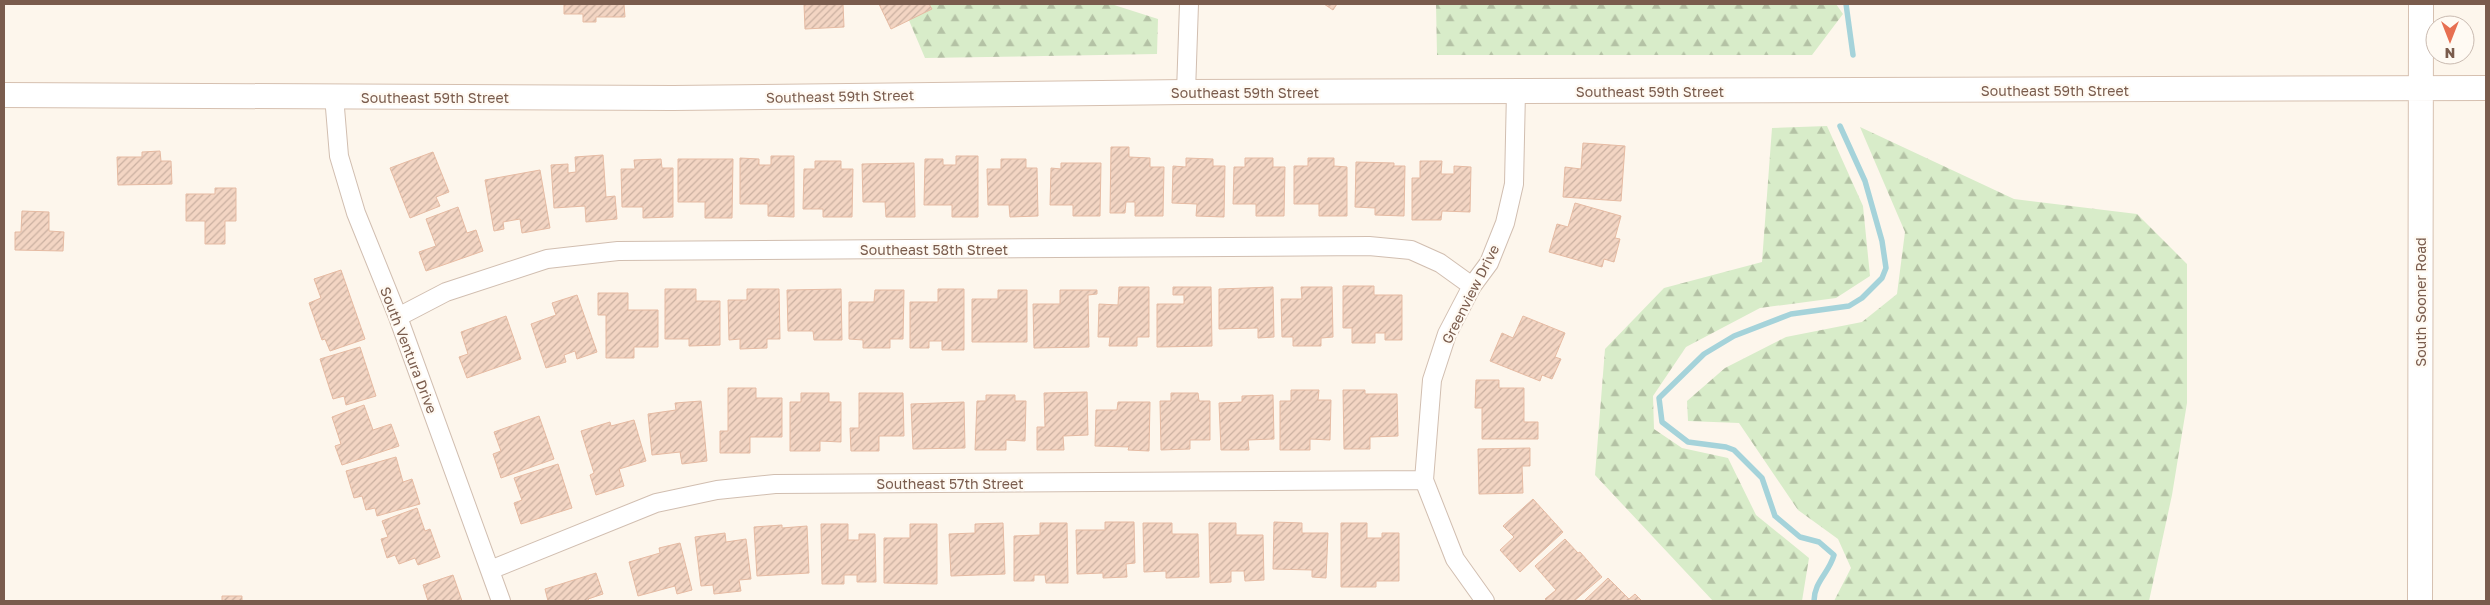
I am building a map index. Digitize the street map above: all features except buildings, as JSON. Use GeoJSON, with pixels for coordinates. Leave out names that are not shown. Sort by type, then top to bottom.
{"type":"FeatureCollection","features":[{"type":"Feature","properties":{"kind":"main road","name":"South Sooner Road"},"geometry":{"type":"LineString","coordinates":[[2420,601],[2421,4]]}},
{"type":"Feature","properties":{"kind":"main road","name":"Southeast 59th Street"},"geometry":{"type":"LineString","coordinates":[[4,95],[674,98],[1186,92],[2486,88]]}},
{"type":"Feature","properties":{"kind":"street"},"geometry":{"type":"LineString","coordinates":[[1186,92],[1189,4]]}},
{"type":"Feature","properties":{"kind":"street","name":"Greenview Drive"},"geometry":{"type":"LineString","coordinates":[[1485,601],[1455,560],[1424,480],[1432,380],[1447,334],[1472,286],[1489,263],[1505,223],[1514,184],[1516,91]]}},
{"type":"Feature","properties":{"kind":"street","name":"South Ventura Drive"},"geometry":{"type":"LineString","coordinates":[[334,96],[339,156],[356,213],[398,317],[500,601]]}},
{"type":"Feature","properties":{"kind":"street","name":"Southeast 58th Street"},"geometry":{"type":"LineString","coordinates":[[398,317],[446,292],[547,258],[618,251],[1369,246],[1411,250],[1440,263],[1472,286]]}},
{"type":"Feature","properties":{"kind":"street","name":"Southeast 57th Street"},"geometry":{"type":"LineString","coordinates":[[490,570],[656,503],[716,490],[775,484],[1424,480]]}},
{"type":"Feature","properties":{"kind":"green space"},"geometry":{"type":"Polygon","coordinates":[[[902,4],[1111,4],[1158,19],[1157,54],[925,58],[902,4]]]}},
{"type":"Feature","properties":{"kind":"green space"},"geometry":{"type":"Polygon","coordinates":[[[1436,4],[1836,4],[1843,14],[1812,55],[1437,55],[1436,4]]]}},
{"type":"Feature","properties":{"kind":"green space"},"geometry":{"type":"Polygon","coordinates":[[[1827,126],[1863,206],[1870,276],[1836,298],[1760,308],[1686,347],[1653,396],[1654,429],[1682,448],[1728,458],[1756,515],[1809,558],[1802,601],[1713,601],[1595,475],[1605,349],[1664,288],[1762,262],[1772,128],[1827,126]]]}},
{"type":"Feature","properties":{"kind":"green space"},"geometry":{"type":"Polygon","coordinates":[[[1860,127],[2014,199],[2137,214],[2187,264],[2187,403],[2172,495],[2149,601],[1834,601],[1851,568],[1838,539],[1798,510],[1739,423],[1688,421],[1687,401],[1725,368],[1786,337],[1862,322],[1897,294],[1905,232],[1860,127]]]}},
{"type":"Feature","properties":{"kind":"waterway"},"geometry":{"type":"LineString","coordinates":[[1846,4],[1853,55]]}},
{"type":"Feature","properties":{"kind":"waterway"},"geometry":{"type":"LineString","coordinates":[[1814,601],[1816,588],[1834,555],[1819,542],[1800,537],[1775,516],[1762,478],[1734,450],[1726,447],[1688,442],[1662,422],[1659,398],[1704,354],[1734,336],[1791,314],[1849,306],[1862,298],[1882,278],[1886,268],[1882,241],[1865,181],[1840,126]]}}]}
